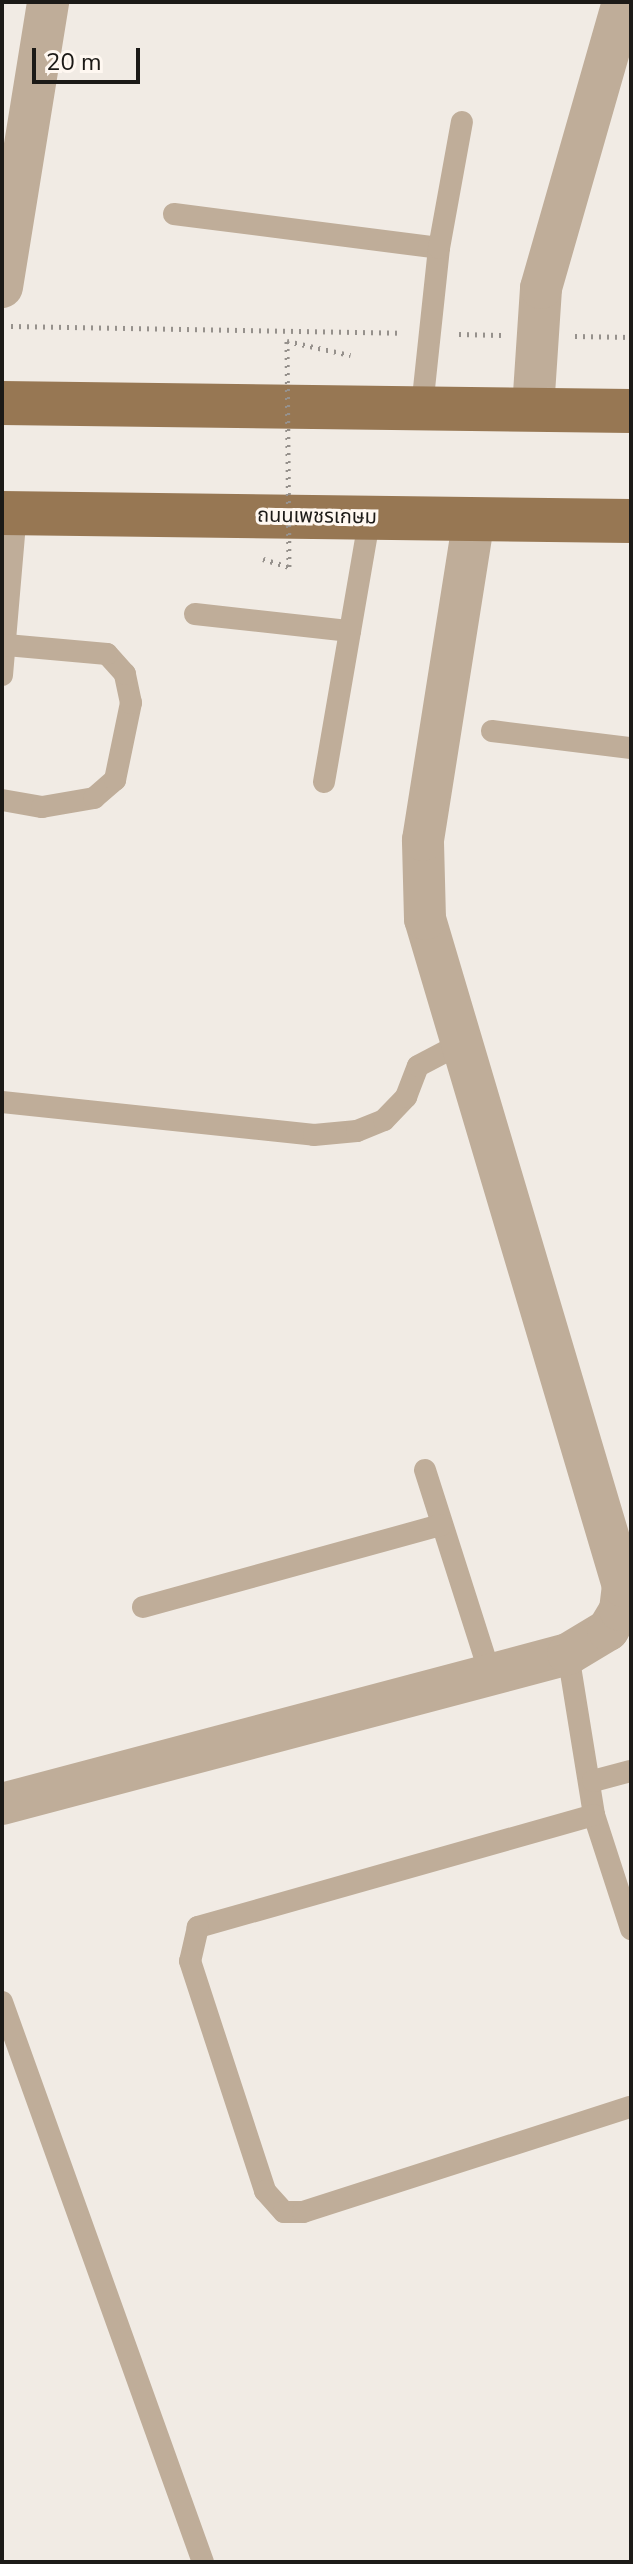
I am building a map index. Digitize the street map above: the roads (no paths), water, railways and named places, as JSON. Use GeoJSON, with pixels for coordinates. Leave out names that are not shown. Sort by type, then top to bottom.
{"type":"FeatureCollection","features":[{"type":"Feature","properties":{"kind":"main road"},"geometry":{"type":"LineString","coordinates":[[2,403],[533,409],[622,413]]}},
{"type":"Feature","properties":{"kind":"main road","name":"ถนนเพชรเกษม"},"geometry":{"type":"LineString","coordinates":[[9,513],[631,521]]}},
{"type":"Feature","properties":{"kind":"street"},"geometry":{"type":"LineString","coordinates":[[2,287],[48,2]]}},
{"type":"Feature","properties":{"kind":"street"},"geometry":{"type":"LineString","coordinates":[[533,409],[533,336],[623,2]]}},
{"type":"Feature","properties":{"kind":"street"},"geometry":{"type":"LineString","coordinates":[[2,1804],[568,1654],[608,1630],[623,1586],[425,919],[423,840],[474,519]]}},
{"type":"Feature","properties":{"kind":"lane"},"geometry":{"type":"LineString","coordinates":[[422,408],[439,248],[462,122]]}},
{"type":"Feature","properties":{"kind":"lane"},"geometry":{"type":"LineString","coordinates":[[174,214],[439,248]]}},
{"type":"Feature","properties":{"kind":"lane"},"geometry":{"type":"LineString","coordinates":[[2,675],[6,645],[9,513]]}},
{"type":"Feature","properties":{"kind":"lane"},"geometry":{"type":"LineString","coordinates":[[324,782],[370,517]]}},
{"type":"Feature","properties":{"kind":"lane"},"geometry":{"type":"LineString","coordinates":[[195,614],[350,631]]}},
{"type":"Feature","properties":{"kind":"lane"},"geometry":{"type":"LineString","coordinates":[[2,800],[42,807],[94,798],[115,780],[131,703],[125,674],[107,654],[6,645]]}},
{"type":"Feature","properties":{"kind":"lane"},"geometry":{"type":"LineString","coordinates":[[492,731],[631,748]]}},
{"type":"Feature","properties":{"kind":"lane"},"geometry":{"type":"LineString","coordinates":[[2,1102],[314,1135],[357,1131],[384,1120],[406,1097],[418,1066],[462,1043]]}},
{"type":"Feature","properties":{"kind":"lane"},"geometry":{"type":"LineString","coordinates":[[425,1470],[490,1674]]}},
{"type":"Feature","properties":{"kind":"lane"},"geometry":{"type":"LineString","coordinates":[[143,1607],[441,1525]]}},
{"type":"Feature","properties":{"kind":"lane"},"geometry":{"type":"LineString","coordinates":[[568,1654],[593,1781],[594,1815],[631,1929]]}},
{"type":"Feature","properties":{"kind":"lane"},"geometry":{"type":"LineString","coordinates":[[593,1781],[631,1771]]}},
{"type":"Feature","properties":{"kind":"lane"},"geometry":{"type":"LineString","coordinates":[[594,1815],[198,1927],[190,1961],[265,2191],[284,2212],[303,2212],[631,2107]]}},
{"type":"Feature","properties":{"kind":"lane"},"geometry":{"type":"LineString","coordinates":[[2,2002],[203,2562]]}}]}
